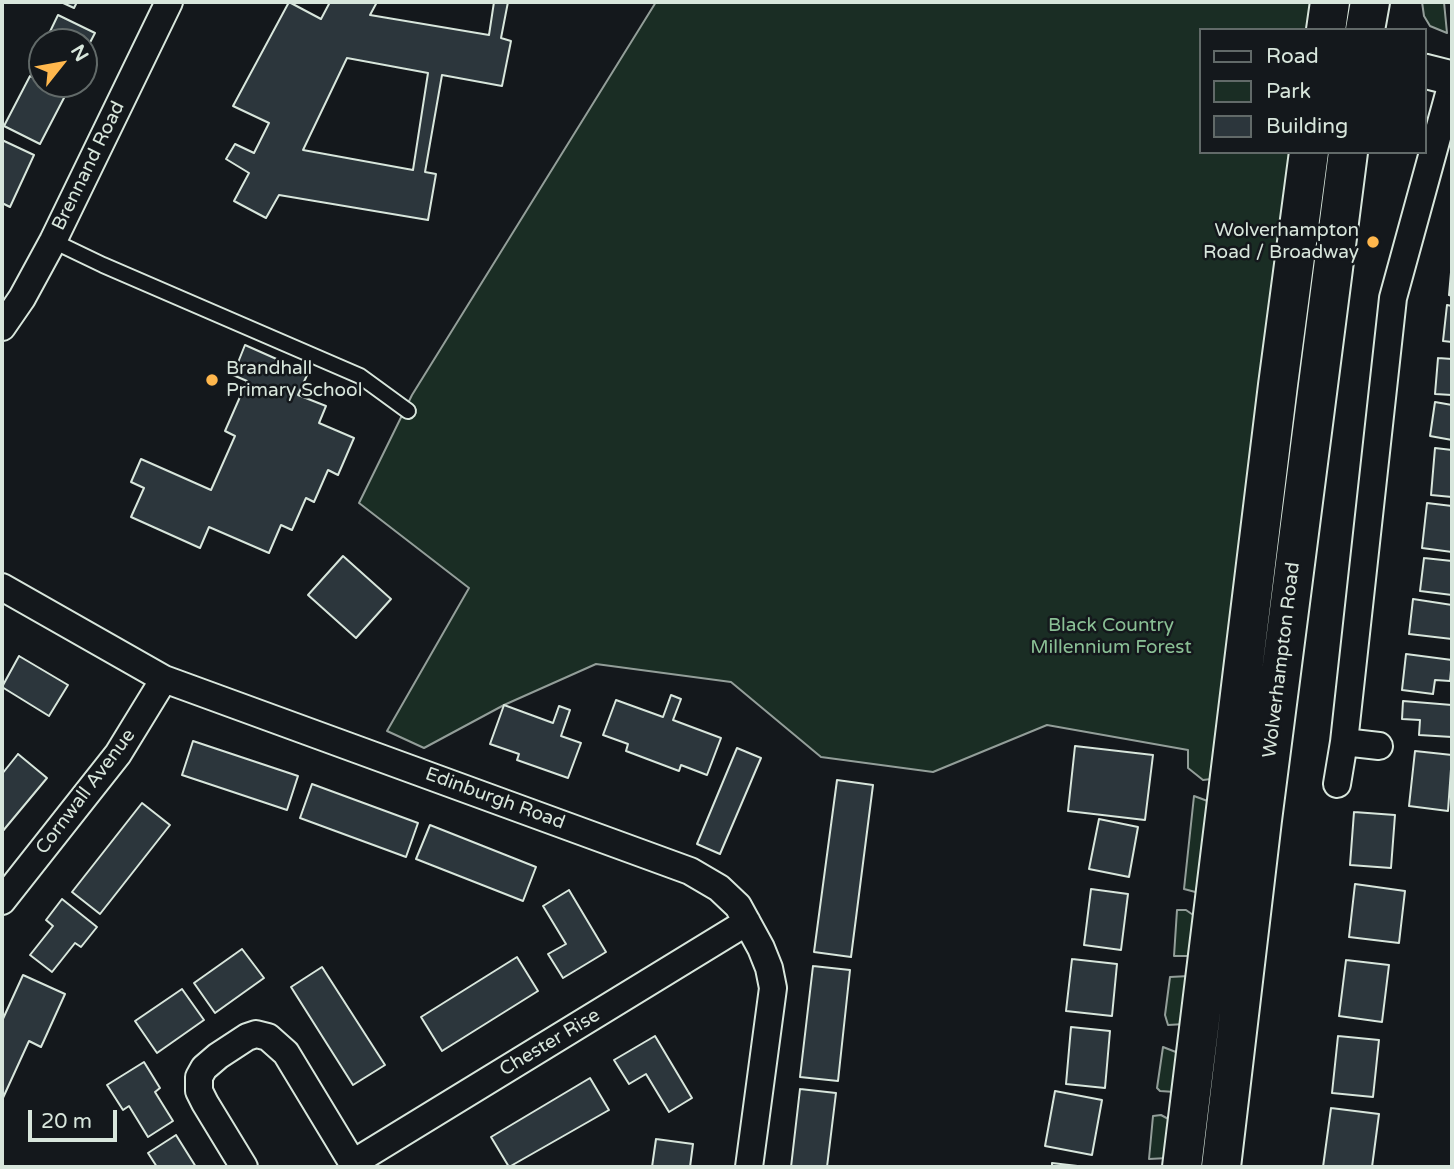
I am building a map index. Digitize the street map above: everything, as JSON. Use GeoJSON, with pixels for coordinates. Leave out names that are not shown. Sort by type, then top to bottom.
{"type":"FeatureCollection","features":[{"type":"Feature","properties":{"kind":"highway"},"geometry":{"type":"LineString","coordinates":[[1326,28],[1330,2]]}},
{"type":"Feature","properties":{"kind":"highway"},"geometry":{"type":"LineString","coordinates":[[1365,28],[1370,2]]}},
{"type":"Feature","properties":{"kind":"highway","name":"Wolverhampton Road"},"geometry":{"type":"LineString","coordinates":[[1182,1167],[1309,154]]}},
{"type":"Feature","properties":{"kind":"highway","name":"Wolverhampton Road"},"geometry":{"type":"LineString","coordinates":[[1221,1167],[1262,820],[1348,154]]}},
{"type":"Feature","properties":{"kind":"street","name":"Brennand Road"},"geometry":{"type":"LineString","coordinates":[[2,327],[22,298],[53,241],[169,2]]}},
{"type":"Feature","properties":{"kind":"street"},"geometry":{"type":"LineString","coordinates":[[1338,784],[1393,298],[1452,80],[1426,72]]}},
{"type":"Feature","properties":{"kind":"street","name":"Edinburgh Road"},"geometry":{"type":"LineString","coordinates":[[2,587],[164,679],[690,871],[719,888],[738,906],[747,922],[769,968],[773,988],[749,1167]]}},
{"type":"Feature","properties":{"kind":"street","name":"Cornwall Avenue"},"geometry":{"type":"LineString","coordinates":[[2,901],[118,754],[164,679]]}},
{"type":"Feature","properties":{"kind":"street"},"geometry":{"type":"LineString","coordinates":[[1344,743],[1379,746]]}},
{"type":"Feature","properties":{"kind":"street","name":"Chester Rise"},"geometry":{"type":"LineString","coordinates":[[244,1167],[199,1091],[199,1077],[204,1068],[218,1056],[247,1037],[256,1034],[268,1037],[286,1053],[354,1165],[747,922]]}},
{"type":"Feature","properties":{"kind":"lane"},"geometry":{"type":"LineString","coordinates":[[53,241],[360,376],[408,411]]}},
{"type":"Feature","properties":{"kind":"green space","name":"Black Country Millennium Forest"},"geometry":{"type":"Polygon","coordinates":[[[656,2],[1312,2],[1308,28],[1198,28],[1198,154],[1292,154],[1211,779],[1203,780],[1188,768],[1188,750],[1047,725],[933,772],[821,757],[731,682],[596,664],[504,705],[424,748],[387,731],[469,588],[359,503],[412,395],[656,2]]]}},
{"type":"Feature","properties":{"kind":"green space"},"geometry":{"type":"Polygon","coordinates":[[[1422,2],[1444,2],[1447,33],[1430,26],[1424,16],[1422,2]]]}},
{"type":"Feature","properties":{"kind":"green space"},"geometry":{"type":"Polygon","coordinates":[[[1194,796],[1213,803],[1203,894],[1184,889],[1194,796]]]}},
{"type":"Feature","properties":{"kind":"green space"},"geometry":{"type":"Polygon","coordinates":[[[1177,910],[1186,910],[1196,917],[1193,953],[1187,956],[1174,956],[1177,910]]]}},
{"type":"Feature","properties":{"kind":"green space"},"geometry":{"type":"Polygon","coordinates":[[[1189,976],[1185,1024],[1168,1025],[1165,1015],[1170,977],[1189,976]]]}},
{"type":"Feature","properties":{"kind":"green space"},"geometry":{"type":"Polygon","coordinates":[[[1163,1047],[1181,1054],[1175,1092],[1160,1091],[1157,1088],[1163,1047]]]}},
{"type":"Feature","properties":{"kind":"green space"},"geometry":{"type":"Polygon","coordinates":[[[1161,1115],[1172,1121],[1168,1158],[1149,1159],[1153,1116],[1161,1115]]]}},
{"type":"Feature","properties":{"kind":"building"},"geometry":{"type":"Polygon","coordinates":[[[61,2],[77,2],[74,8],[61,2]]]}},
{"type":"Feature","properties":{"kind":"building"},"geometry":{"type":"Polygon","coordinates":[[[289,2],[321,19],[330,2],[377,2],[370,15],[489,35],[494,2],[508,2],[501,38],[511,41],[502,86],[442,75],[425,172],[436,174],[428,220],[279,195],[266,218],[234,201],[249,173],[226,159],[235,144],[254,153],[269,123],[233,106],[289,2]],[[347,58],[303,150],[413,170],[428,73],[347,58]]]}},
{"type":"Feature","properties":{"kind":"building"},"geometry":{"type":"Polygon","coordinates":[[[58,15],[85,28],[52,28],[58,15]]]}},
{"type":"Feature","properties":{"kind":"building"},"geometry":{"type":"Polygon","coordinates":[[[28,80],[28,98],[64,98],[40,144],[4,126],[28,80]]]}},
{"type":"Feature","properties":{"kind":"building"},"geometry":{"type":"Polygon","coordinates":[[[2,140],[34,155],[10,207],[2,203],[2,140]]]}},
{"type":"Feature","properties":{"kind":"building"},"geometry":{"type":"Polygon","coordinates":[[[1452,261],[1452,296],[1449,295],[1452,261]]]}},
{"type":"Feature","properties":{"kind":"building"},"geometry":{"type":"Polygon","coordinates":[[[1447,305],[1452,306],[1452,342],[1443,341],[1447,305]]]}},
{"type":"Feature","properties":{"kind":"building"},"geometry":{"type":"Polygon","coordinates":[[[245,345],[308,373],[298,395],[326,406],[319,423],[354,438],[338,475],[328,470],[314,502],[306,498],[292,530],[281,525],[269,553],[209,527],[200,548],[131,517],[144,488],[131,482],[141,459],[211,490],[235,436],[225,431],[247,381],[233,375],[245,345]]]}},
{"type":"Feature","properties":{"kind":"building"},"geometry":{"type":"Polygon","coordinates":[[[1438,358],[1452,359],[1452,395],[1435,394],[1438,358]]]}},
{"type":"Feature","properties":{"kind":"building"},"geometry":{"type":"Polygon","coordinates":[[[1435,402],[1452,405],[1452,440],[1430,436],[1435,402]]]}},
{"type":"Feature","properties":{"kind":"building"},"geometry":{"type":"Polygon","coordinates":[[[1435,448],[1452,450],[1452,497],[1431,495],[1435,448]]]}},
{"type":"Feature","properties":{"kind":"building"},"geometry":{"type":"Polygon","coordinates":[[[1427,503],[1452,506],[1452,552],[1422,548],[1427,503]]]}},
{"type":"Feature","properties":{"kind":"building"},"geometry":{"type":"Polygon","coordinates":[[[343,556],[391,599],[356,638],[308,595],[343,556]]]}},
{"type":"Feature","properties":{"kind":"building"},"geometry":{"type":"Polygon","coordinates":[[[1424,558],[1452,561],[1452,595],[1420,591],[1424,558]]]}},
{"type":"Feature","properties":{"kind":"building"},"geometry":{"type":"Polygon","coordinates":[[[1413,599],[1452,605],[1452,639],[1409,634],[1413,599]]]}},
{"type":"Feature","properties":{"kind":"building"},"geometry":{"type":"Polygon","coordinates":[[[1406,654],[1452,660],[1450,681],[1435,680],[1433,694],[1402,690],[1406,654]]]}},
{"type":"Feature","properties":{"kind":"building"},"geometry":{"type":"Polygon","coordinates":[[[19,656],[68,685],[49,716],[2,687],[19,656]]]}},
{"type":"Feature","properties":{"kind":"building"},"geometry":{"type":"Polygon","coordinates":[[[671,695],[681,699],[673,720],[721,738],[707,775],[681,765],[679,771],[626,751],[628,744],[603,735],[616,700],[663,717],[671,695]]]}},
{"type":"Feature","properties":{"kind":"building"},"geometry":{"type":"Polygon","coordinates":[[[1403,701],[1452,705],[1452,737],[1419,735],[1420,720],[1402,719],[1403,701]]]}},
{"type":"Feature","properties":{"kind":"building"},"geometry":{"type":"Polygon","coordinates":[[[504,705],[553,723],[559,706],[570,710],[561,736],[581,743],[568,778],[517,760],[519,754],[490,744],[504,705]]]}},
{"type":"Feature","properties":{"kind":"building"},"geometry":{"type":"Polygon","coordinates":[[[193,741],[298,776],[287,810],[182,775],[193,741]]]}},
{"type":"Feature","properties":{"kind":"building"},"geometry":{"type":"Polygon","coordinates":[[[1075,746],[1153,755],[1145,820],[1068,811],[1075,746]]]}},
{"type":"Feature","properties":{"kind":"building"},"geometry":{"type":"Polygon","coordinates":[[[737,748],[761,758],[720,854],[697,844],[737,748]]]}},
{"type":"Feature","properties":{"kind":"building"},"geometry":{"type":"Polygon","coordinates":[[[1415,751],[1452,755],[1448,811],[1409,806],[1415,751]]]}},
{"type":"Feature","properties":{"kind":"building"},"geometry":{"type":"Polygon","coordinates":[[[18,754],[47,778],[2,832],[2,774],[18,754]]]}},
{"type":"Feature","properties":{"kind":"building"},"geometry":{"type":"Polygon","coordinates":[[[837,780],[873,785],[851,957],[814,952],[837,780]]]}},
{"type":"Feature","properties":{"kind":"building"},"geometry":{"type":"Polygon","coordinates":[[[312,784],[418,823],[406,857],[300,818],[312,784]]]}},
{"type":"Feature","properties":{"kind":"building"},"geometry":{"type":"Polygon","coordinates":[[[142,803],[170,825],[100,914],[72,892],[142,803]]]}},
{"type":"Feature","properties":{"kind":"building"},"geometry":{"type":"Polygon","coordinates":[[[1354,812],[1395,815],[1391,868],[1350,865],[1354,812]]]}},
{"type":"Feature","properties":{"kind":"building"},"geometry":{"type":"Polygon","coordinates":[[[1099,819],[1138,827],[1129,877],[1089,869],[1099,819]]]}},
{"type":"Feature","properties":{"kind":"building"},"geometry":{"type":"Polygon","coordinates":[[[430,825],[536,867],[523,901],[416,859],[430,825]]]}},
{"type":"Feature","properties":{"kind":"building"},"geometry":{"type":"Polygon","coordinates":[[[1355,884],[1405,891],[1399,943],[1349,937],[1355,884]]]}},
{"type":"Feature","properties":{"kind":"building"},"geometry":{"type":"Polygon","coordinates":[[[1091,889],[1128,894],[1121,950],[1084,945],[1091,889]]]}},
{"type":"Feature","properties":{"kind":"building"},"geometry":{"type":"Polygon","coordinates":[[[569,890],[606,952],[563,978],[548,954],[566,944],[543,906],[569,890]]]}},
{"type":"Feature","properties":{"kind":"building"},"geometry":{"type":"Polygon","coordinates":[[[62,899],[97,927],[81,947],[75,943],[52,972],[30,955],[53,926],[46,920],[62,899]]]}},
{"type":"Feature","properties":{"kind":"building"},"geometry":{"type":"Polygon","coordinates":[[[242,949],[264,978],[215,1013],[194,983],[242,949]]]}},
{"type":"Feature","properties":{"kind":"building"},"geometry":{"type":"Polygon","coordinates":[[[517,957],[538,991],[442,1051],[421,1017],[517,957]]]}},
{"type":"Feature","properties":{"kind":"building"},"geometry":{"type":"Polygon","coordinates":[[[1072,959],[1117,964],[1112,1016],[1066,1011],[1072,959]]]}},
{"type":"Feature","properties":{"kind":"building"},"geometry":{"type":"Polygon","coordinates":[[[1346,960],[1389,965],[1382,1022],[1339,1016],[1346,960]]]}},
{"type":"Feature","properties":{"kind":"building"},"geometry":{"type":"Polygon","coordinates":[[[813,966],[850,970],[838,1081],[800,1077],[813,966]]]}},
{"type":"Feature","properties":{"kind":"building"},"geometry":{"type":"Polygon","coordinates":[[[322,967],[385,1065],[353,1085],[291,987],[322,967]]]}},
{"type":"Feature","properties":{"kind":"building"},"geometry":{"type":"Polygon","coordinates":[[[23,975],[65,994],[41,1047],[29,1041],[2,1100],[2,1021],[23,975]]]}},
{"type":"Feature","properties":{"kind":"building"},"geometry":{"type":"Polygon","coordinates":[[[182,989],[204,1020],[157,1053],[135,1021],[182,989]]]}},
{"type":"Feature","properties":{"kind":"building"},"geometry":{"type":"Polygon","coordinates":[[[1071,1027],[1110,1031],[1105,1088],[1066,1084],[1071,1027]]]}},
{"type":"Feature","properties":{"kind":"building"},"geometry":{"type":"Polygon","coordinates":[[[655,1036],[692,1098],[669,1112],[646,1074],[629,1084],[614,1060],[655,1036]]]}},
{"type":"Feature","properties":{"kind":"building"},"geometry":{"type":"Polygon","coordinates":[[[1338,1036],[1379,1040],[1373,1097],[1332,1093],[1338,1036]]]}},
{"type":"Feature","properties":{"kind":"building"},"geometry":{"type":"Polygon","coordinates":[[[144,1062],[160,1088],[155,1092],[173,1121],[148,1137],[129,1106],[123,1110],[107,1085],[144,1062]]]}},
{"type":"Feature","properties":{"kind":"building"},"geometry":{"type":"Polygon","coordinates":[[[590,1078],[609,1110],[509,1167],[491,1137],[590,1078]]]}},
{"type":"Feature","properties":{"kind":"building"},"geometry":{"type":"Polygon","coordinates":[[[800,1089],[836,1093],[827,1167],[791,1167],[800,1089]]]}},
{"type":"Feature","properties":{"kind":"building"},"geometry":{"type":"Polygon","coordinates":[[[1055,1091],[1102,1100],[1092,1155],[1045,1146],[1055,1091]]]}},
{"type":"Feature","properties":{"kind":"building"},"geometry":{"type":"Polygon","coordinates":[[[1331,1108],[1379,1114],[1372,1167],[1323,1167],[1331,1108]]]}},
{"type":"Feature","properties":{"kind":"building"},"geometry":{"type":"Polygon","coordinates":[[[176,1135],[196,1167],[157,1167],[148,1153],[176,1135]]]}},
{"type":"Feature","properties":{"kind":"building"},"geometry":{"type":"Polygon","coordinates":[[[656,1139],[693,1144],[690,1167],[652,1167],[656,1139]]]}},
{"type":"Feature","properties":{"kind":"building"},"geometry":{"type":"Polygon","coordinates":[[[1052,1163],[1086,1167],[1052,1167],[1052,1163]]]}},
{"type":"Feature","properties":{"kind":"place","name":"Wolverhampton Road / Broadway"},"geometry":{"type":"Point","coordinates":[1373,242]}},
{"type":"Feature","properties":{"kind":"place","name":"Brandhall Primary School"},"geometry":{"type":"Point","coordinates":[212,380]}}]}
